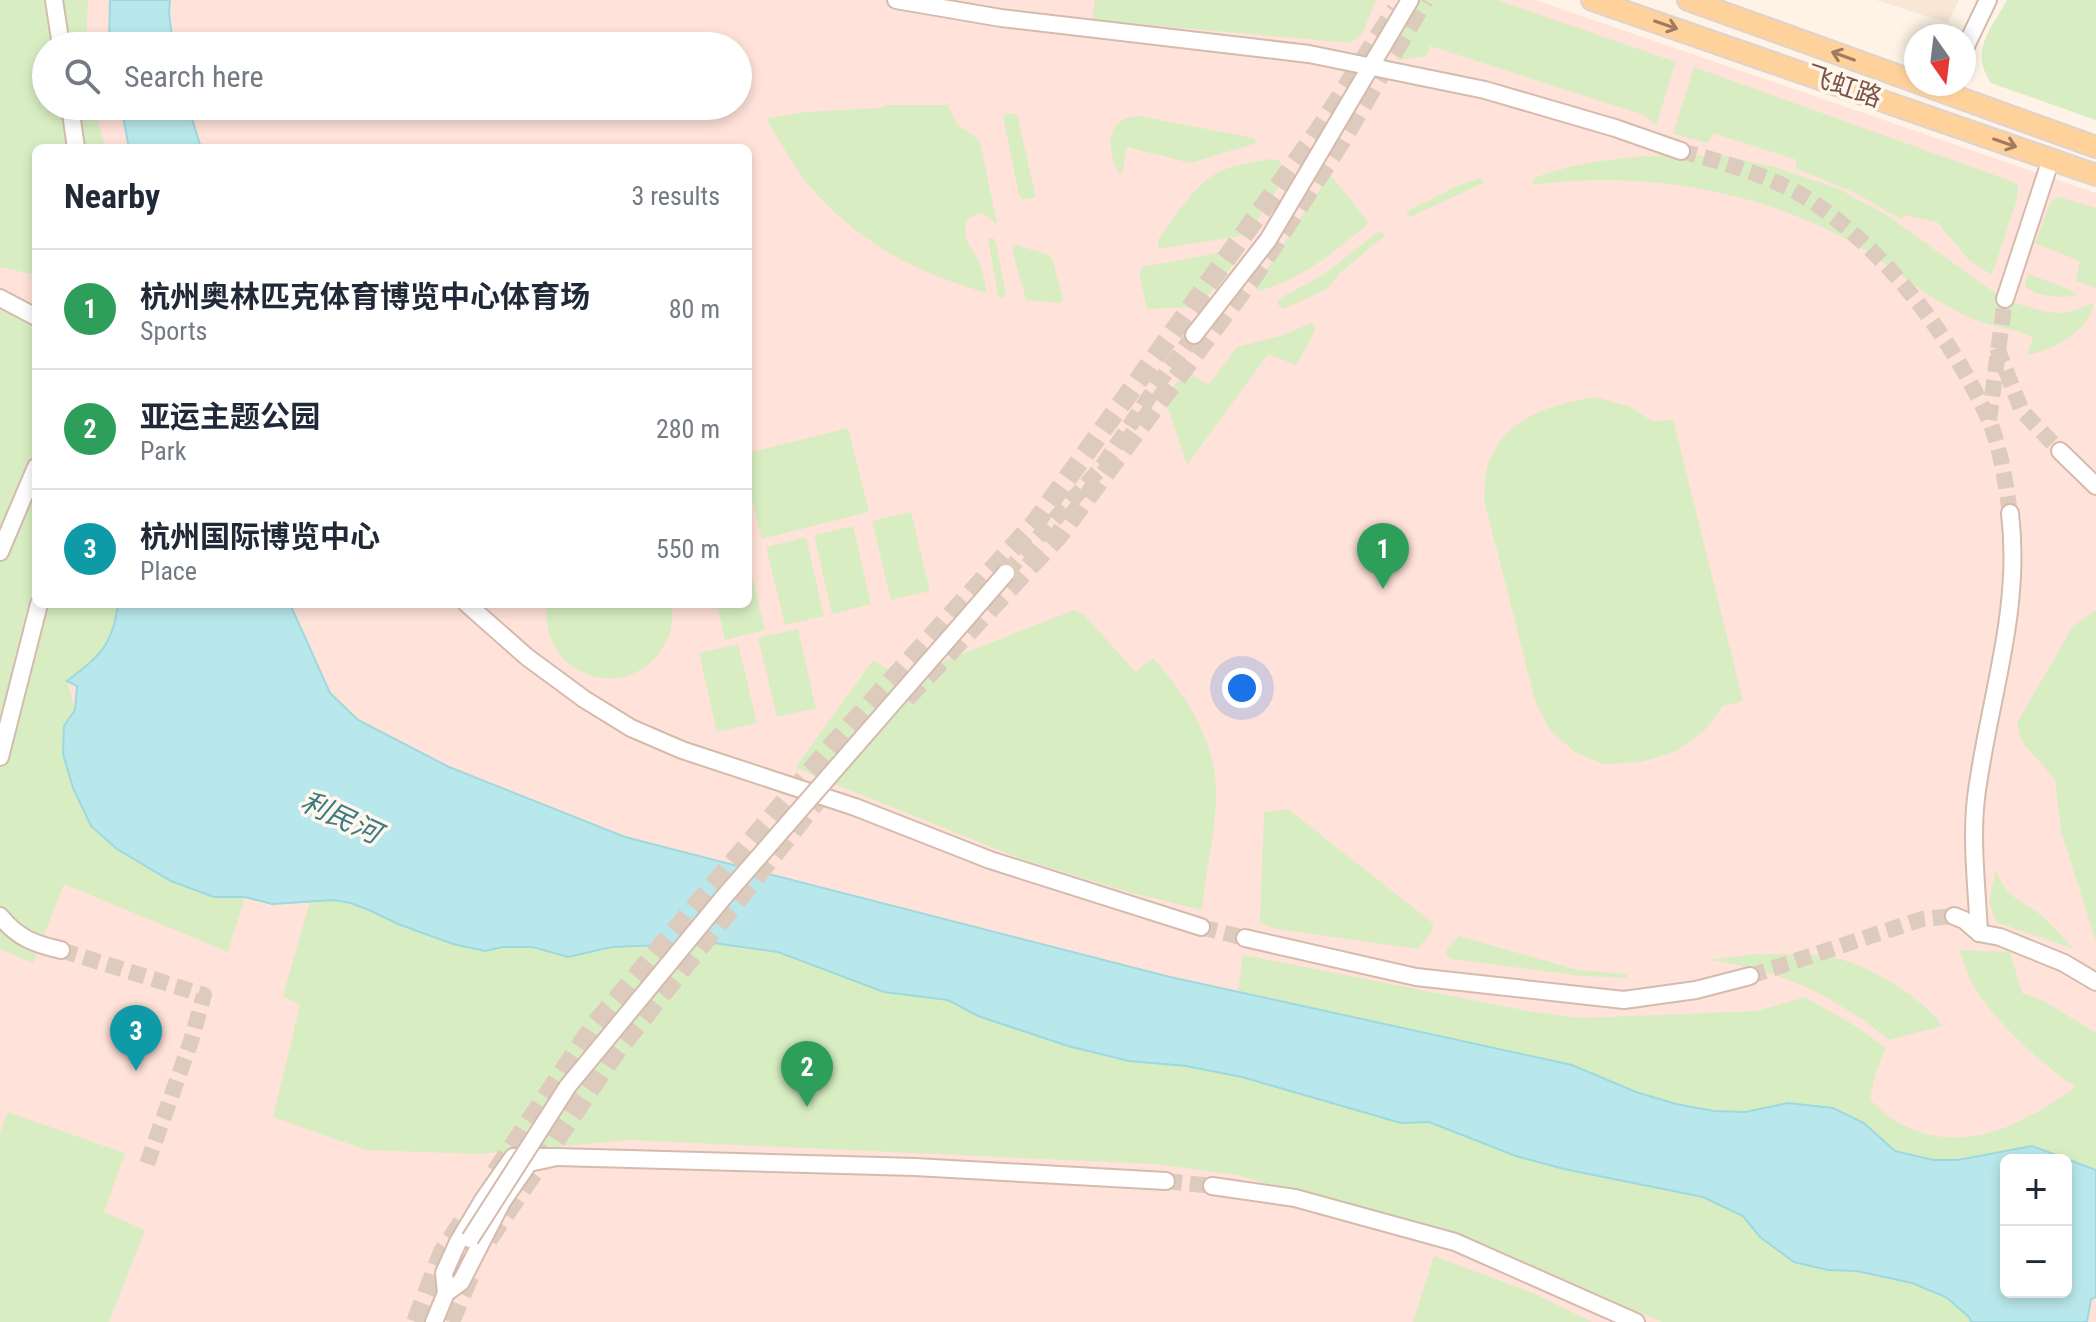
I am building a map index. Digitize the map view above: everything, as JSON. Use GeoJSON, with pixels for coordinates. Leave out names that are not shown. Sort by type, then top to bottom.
{"type":"FeatureCollection","features":[{"type":"Feature","properties":{"kind":"main road","name":"飞虹路"},"geometry":{"type":"LineString","coordinates":[[1592,0],[2096,175]]}},
{"type":"Feature","properties":{"kind":"main road","name":"飞虹路"},"geometry":{"type":"LineString","coordinates":[[1688,0],[1904,78]]}},
{"type":"Feature","properties":{"kind":"main road","name":"飞虹路"},"geometry":{"type":"LineString","coordinates":[[1966,96],[2096,147]]}},
{"type":"Feature","properties":{"kind":"street"},"geometry":{"type":"LineString","coordinates":[[54,0],[59,32]]}},
{"type":"Feature","properties":{"kind":"street"},"geometry":{"type":"LineString","coordinates":[[896,0],[1001,18],[1309,54],[1485,90],[1681,151]]}},
{"type":"Feature","properties":{"kind":"street"},"geometry":{"type":"LineString","coordinates":[[1194,335],[1268,240],[1410,0]]}},
{"type":"Feature","properties":{"kind":"street"},"geometry":{"type":"LineString","coordinates":[[1976,25],[1988,0]]}},
{"type":"Feature","properties":{"kind":"street"},"geometry":{"type":"LineString","coordinates":[[1932,117],[1942,96]]}},
{"type":"Feature","properties":{"kind":"street"},"geometry":{"type":"LineString","coordinates":[[72,120],[75,144]]}},
{"type":"Feature","properties":{"kind":"street"},"geometry":{"type":"LineString","coordinates":[[2005,299],[2051,159]]}},
{"type":"Feature","properties":{"kind":"street"},"geometry":{"type":"LineString","coordinates":[[0,298],[32,315]]}},
{"type":"Feature","properties":{"kind":"street"},"geometry":{"type":"LineString","coordinates":[[2060,451],[2096,486]]}},
{"type":"Feature","properties":{"kind":"street"},"geometry":{"type":"LineString","coordinates":[[0,552],[32,476]]}},
{"type":"Feature","properties":{"kind":"street"},"geometry":{"type":"LineString","coordinates":[[1979,933],[1976,799],[2004,657],[2012,598],[2014,547],[2010,513]]}},
{"type":"Feature","properties":{"kind":"street"},"geometry":{"type":"LineString","coordinates":[[470,1239],[568,1086],[723,898],[1006,573]]}},
{"type":"Feature","properties":{"kind":"street"},"geometry":{"type":"LineString","coordinates":[[0,757],[38,608]]}},
{"type":"Feature","properties":{"kind":"street"},"geometry":{"type":"LineString","coordinates":[[472,608],[527,657],[584,699],[631,728],[682,750],[855,807],[990,860],[1201,927]]}},
{"type":"Feature","properties":{"kind":"street"},"geometry":{"type":"LineString","coordinates":[[0,916],[34,944],[61,950]]}},
{"type":"Feature","properties":{"kind":"street"},"geometry":{"type":"LineString","coordinates":[[1954,916],[1979,933],[2000,937],[2064,963],[2096,982]]}},
{"type":"Feature","properties":{"kind":"street"},"geometry":{"type":"LineString","coordinates":[[1245,938],[1416,977],[1624,1000],[1696,990],[1750,976]]}},
{"type":"Feature","properties":{"kind":"street"},"geometry":{"type":"LineString","coordinates":[[434,1322],[446,1293],[461,1282],[502,1202],[529,1163],[557,1157],[915,1167],[1166,1181]]}},
{"type":"Feature","properties":{"kind":"street"},"geometry":{"type":"LineString","coordinates":[[1212,1186],[1295,1198],[1455,1242],[1636,1322]]}},
{"type":"Feature","properties":{"kind":"shaded area"},"geometry":{"type":"Polygon","coordinates":[[[0,0],[1535,0],[2096,193],[2096,1322],[0,1322],[0,0]]]}},
{"type":"Feature","properties":{"kind":"shaded area"},"geometry":{"type":"Polygon","coordinates":[[[1876,0],[1959,0],[1948,23],[1876,0]]]}},
{"type":"Feature","properties":{"kind":"green space"},"geometry":{"type":"Polygon","coordinates":[[[0,0],[87,0],[87,32],[32,32],[32,120],[98,120],[104,144],[32,144],[32,274],[0,267],[0,0]]]}},
{"type":"Feature","properties":{"kind":"green space"},"geometry":{"type":"Polygon","coordinates":[[[1095,0],[1376,0],[1362,34],[1351,43],[1092,20],[1095,0]]]}},
{"type":"Feature","properties":{"kind":"green space"},"geometry":{"type":"Polygon","coordinates":[[[1416,0],[1497,0],[1676,62],[1656,125],[1644,115],[1430,46],[1427,56],[1398,60],[1389,46],[1416,0]]]}},
{"type":"Feature","properties":{"kind":"green space"},"geometry":{"type":"Polygon","coordinates":[[[2007,0],[2096,0],[2096,120],[1991,83],[1982,61],[1982,50],[2007,0]]]}},
{"type":"Feature","properties":{"kind":"green space"},"geometry":{"type":"Polygon","coordinates":[[[1694,67],[2011,181],[2018,186],[2017,199],[1992,275],[1970,261],[1937,222],[1904,215],[1901,219],[1855,193],[1795,168],[1797,160],[1713,133],[1708,143],[1673,134],[1694,67]]]}},
{"type":"Feature","properties":{"kind":"green space"},"geometry":{"type":"Polygon","coordinates":[[[886,105],[948,105],[957,124],[980,141],[997,224],[982,213],[968,218],[965,231],[980,265],[987,293],[915,266],[853,228],[807,184],[768,118],[886,105]]]}},
{"type":"Feature","properties":{"kind":"green space"},"geometry":{"type":"Polygon","coordinates":[[[1017,114],[1036,198],[1022,199],[1019,195],[1003,117],[1017,114]]]}},
{"type":"Feature","properties":{"kind":"green space"},"geometry":{"type":"Polygon","coordinates":[[[1139,116],[1254,138],[1257,143],[1190,163],[1127,147],[1122,173],[1118,173],[1111,136],[1119,122],[1139,116]]]}},
{"type":"Feature","properties":{"kind":"green space"},"geometry":{"type":"Polygon","coordinates":[[[1672,155],[1726,156],[1774,167],[1837,188],[1888,216],[1994,292],[2018,304],[2046,312],[2065,313],[2094,303],[2091,313],[2068,338],[2048,349],[2027,355],[2033,337],[1964,315],[1862,248],[1785,212],[1702,189],[1660,183],[1617,180],[1532,185],[1534,178],[1585,164],[1672,155]]]}},
{"type":"Feature","properties":{"kind":"green space"},"geometry":{"type":"Polygon","coordinates":[[[1270,159],[1279,160],[1287,174],[1248,235],[1158,249],[1158,240],[1186,201],[1211,176],[1270,159]]]}},
{"type":"Feature","properties":{"kind":"green space"},"geometry":{"type":"Polygon","coordinates":[[[1330,174],[1369,223],[1303,272],[1258,291],[1255,287],[1330,174]]]}},
{"type":"Feature","properties":{"kind":"green space"},"geometry":{"type":"Polygon","coordinates":[[[1481,178],[1483,183],[1410,217],[1406,212],[1461,184],[1481,178]]]}},
{"type":"Feature","properties":{"kind":"green space"},"geometry":{"type":"Polygon","coordinates":[[[2059,197],[2096,208],[2096,288],[2076,281],[2080,261],[2035,243],[2051,201],[2059,197]]]}},
{"type":"Feature","properties":{"kind":"green space"},"geometry":{"type":"Polygon","coordinates":[[[1379,231],[1385,235],[1340,273],[1327,289],[1283,309],[1278,305],[1278,300],[1323,275],[1379,231]]]}},
{"type":"Feature","properties":{"kind":"green space"},"geometry":{"type":"Polygon","coordinates":[[[993,238],[1006,296],[1001,298],[988,239],[993,238]]]}},
{"type":"Feature","properties":{"kind":"green space"},"geometry":{"type":"Polygon","coordinates":[[[1016,245],[1052,258],[1063,298],[1060,303],[1026,300],[1012,249],[1016,245]]]}},
{"type":"Feature","properties":{"kind":"green space"},"geometry":{"type":"Polygon","coordinates":[[[1228,251],[1236,261],[1198,307],[1147,309],[1139,273],[1142,267],[1228,251]]]}},
{"type":"Feature","properties":{"kind":"green space"},"geometry":{"type":"Polygon","coordinates":[[[2028,274],[2067,288],[2077,295],[2057,297],[2036,293],[2025,286],[2028,274]]]}},
{"type":"Feature","properties":{"kind":"green space"},"geometry":{"type":"Polygon","coordinates":[[[0,310],[32,315],[32,608],[117,608],[112,631],[103,649],[67,681],[75,710],[64,726],[91,826],[117,849],[171,881],[214,897],[245,897],[228,952],[64,884],[33,963],[0,949],[0,310]]]}},
{"type":"Feature","properties":{"kind":"green space"},"geometry":{"type":"Polygon","coordinates":[[[1311,323],[1315,327],[1314,333],[1296,365],[1268,354],[1187,465],[1164,395],[1188,372],[1208,385],[1237,347],[1284,335],[1311,323]]]}},
{"type":"Feature","properties":{"kind":"green space"},"geometry":{"type":"Polygon","coordinates":[[[1596,397],[1630,407],[1654,422],[1673,419],[1743,701],[1723,706],[1704,731],[1675,752],[1641,762],[1604,764],[1576,753],[1550,730],[1535,701],[1484,499],[1487,467],[1494,450],[1516,425],[1546,409],[1596,397]]]}},
{"type":"Feature","properties":{"kind":"green space"},"geometry":{"type":"Polygon","coordinates":[[[848,428],[869,512],[762,539],[752,500],[752,452],[848,428]]]}},
{"type":"Feature","properties":{"kind":"green space"},"geometry":{"type":"Polygon","coordinates":[[[911,512],[930,591],[891,600],[872,521],[911,512]]]}},
{"type":"Feature","properties":{"kind":"green space"},"geometry":{"type":"Polygon","coordinates":[[[853,526],[871,604],[832,614],[814,535],[853,526]]]}},
{"type":"Feature","properties":{"kind":"green space"},"geometry":{"type":"Polygon","coordinates":[[[806,537],[824,616],[785,625],[766,547],[806,537]]]}},
{"type":"Feature","properties":{"kind":"green space"},"geometry":{"type":"Polygon","coordinates":[[[752,576],[765,630],[725,640],[718,608],[752,608],[752,576]]]}},
{"type":"Feature","properties":{"kind":"green space"},"geometry":{"type":"Polygon","coordinates":[[[547,608],[671,608],[667,640],[652,661],[633,674],[612,678],[591,676],[572,666],[557,651],[548,630],[547,608]]]}},
{"type":"Feature","properties":{"kind":"green space"},"geometry":{"type":"Polygon","coordinates":[[[1074,610],[1083,614],[1136,672],[1153,658],[1199,723],[1212,760],[1216,800],[1202,910],[1132,893],[1021,859],[795,768],[873,660],[897,675],[911,674],[1074,610]]]}},
{"type":"Feature","properties":{"kind":"green space"},"geometry":{"type":"Polygon","coordinates":[[[2096,610],[2096,942],[2061,831],[2055,779],[2022,742],[2017,723],[2073,626],[2096,610]]]}},
{"type":"Feature","properties":{"kind":"green space"},"geometry":{"type":"Polygon","coordinates":[[[798,629],[816,708],[777,717],[758,638],[798,629]]]}},
{"type":"Feature","properties":{"kind":"green space"},"geometry":{"type":"Polygon","coordinates":[[[738,644],[757,723],[717,732],[699,653],[738,644]]]}},
{"type":"Feature","properties":{"kind":"green space"},"geometry":{"type":"Polygon","coordinates":[[[1288,809],[1434,924],[1430,935],[1417,949],[1271,928],[1260,922],[1264,812],[1288,809]]]}},
{"type":"Feature","properties":{"kind":"green space"},"geometry":{"type":"Polygon","coordinates":[[[1996,870],[2005,888],[2050,923],[2074,949],[1996,922],[1989,902],[1996,870]]]}},
{"type":"Feature","properties":{"kind":"green space"},"geometry":{"type":"Polygon","coordinates":[[[334,900],[369,910],[453,944],[485,950],[533,947],[568,957],[612,947],[712,943],[778,952],[884,992],[948,1000],[978,1016],[1129,1061],[1186,1066],[1242,1077],[1401,1123],[1429,1122],[1516,1156],[1564,1169],[1703,1197],[1743,1216],[1760,1237],[1828,1270],[1857,1271],[1912,1283],[1946,1297],[1970,1317],[1971,1322],[1662,1322],[1470,1238],[1236,1175],[1155,1164],[630,1140],[479,1154],[366,1150],[273,1117],[300,1005],[283,996],[310,901],[334,900]]]}},
{"type":"Feature","properties":{"kind":"green space"},"geometry":{"type":"Polygon","coordinates":[[[1459,936],[1578,970],[1628,974],[1626,978],[1583,976],[1451,959],[1446,954],[1448,947],[1459,936]]]}},
{"type":"Feature","properties":{"kind":"green space"},"geometry":{"type":"Polygon","coordinates":[[[1959,950],[2010,952],[2022,993],[2044,1001],[2096,1033],[2096,1169],[2072,1160],[2072,1154],[2054,1154],[2032,1146],[1958,1160],[1933,1160],[1895,1151],[1864,1123],[1788,1103],[1745,1112],[1714,1111],[1676,1104],[1238,991],[1243,955],[1534,1012],[1581,1018],[1757,1011],[1805,997],[1886,1048],[1875,1075],[1870,1100],[1884,1113],[1923,1133],[1970,1137],[2014,1124],[2076,1087],[2047,1066],[2002,1023],[1970,979],[1959,950]]]}},
{"type":"Feature","properties":{"kind":"green space"},"geometry":{"type":"Polygon","coordinates":[[[1754,954],[1822,956],[1845,960],[1907,993],[1942,1026],[1889,1040],[1847,1010],[1804,986],[1758,970],[1708,960],[1754,954]]]}},
{"type":"Feature","properties":{"kind":"green space"},"geometry":{"type":"Polygon","coordinates":[[[7,1112],[125,1153],[104,1212],[145,1230],[109,1322],[0,1322],[0,1134],[7,1112]]]}},
{"type":"Feature","properties":{"kind":"green space"},"geometry":{"type":"Polygon","coordinates":[[[1434,1256],[1535,1294],[1592,1322],[1413,1322],[1434,1256]]]}},
{"type":"Feature","properties":{"kind":"water"},"geometry":{"type":"Polygon","coordinates":[[[110,0],[170,0],[171,32],[109,32],[110,0]]]}},
{"type":"Feature","properties":{"kind":"water"},"geometry":{"type":"Polygon","coordinates":[[[124,120],[192,120],[200,144],[128,144],[124,120]]]}},
{"type":"Feature","properties":{"kind":"water","name":"利民河"},"geometry":{"type":"Polygon","coordinates":[[[117,608],[292,608],[330,693],[358,720],[449,767],[625,837],[1170,977],[1572,1065],[1636,1092],[1676,1104],[1714,1111],[1745,1112],[1788,1103],[1833,1108],[1864,1123],[1895,1151],[1933,1160],[1958,1160],[2032,1146],[2053,1154],[2000,1154],[2000,1298],[2072,1298],[2072,1161],[2096,1170],[2096,1297],[2091,1299],[2087,1322],[1971,1322],[1946,1297],[1912,1283],[1794,1262],[1760,1237],[1743,1216],[1703,1197],[1564,1169],[1516,1156],[1429,1122],[1401,1123],[1242,1077],[1186,1066],[1129,1061],[1068,1046],[978,1016],[948,1000],[884,992],[778,952],[714,943],[612,947],[568,957],[533,947],[503,947],[485,951],[453,944],[350,903],[334,900],[272,904],[245,897],[214,897],[171,881],[117,849],[91,826],[73,788],[63,754],[64,726],[75,710],[77,686],[67,681],[96,657],[108,640],[117,608]]]}},
{"type":"Feature","properties":{"kind":"tunnel"},"geometry":{"type":"LineString","coordinates":[[906,698],[1058,536],[1254,275],[1341,141],[1424,0]]}},
{"type":"Feature","properties":{"kind":"tunnel"},"geometry":{"type":"LineString","coordinates":[[496,1172],[593,1027],[833,745],[1035,523],[1320,129],[1396,10]]}},
{"type":"Feature","properties":{"kind":"tunnel"},"geometry":{"type":"LineString","coordinates":[[1681,151],[1752,172],[1802,195],[1844,225],[1893,273],[1937,328],[1988,418],[1999,452],[2010,513]]}},
{"type":"Feature","properties":{"kind":"tunnel"},"geometry":{"type":"LineString","coordinates":[[1989,420],[2005,299]]}},
{"type":"Feature","properties":{"kind":"tunnel"},"geometry":{"type":"LineString","coordinates":[[1006,573],[1101,468],[1194,335]]}},
{"type":"Feature","properties":{"kind":"tunnel"},"geometry":{"type":"LineString","coordinates":[[1997,348],[2022,411],[2060,451]]}},
{"type":"Feature","properties":{"kind":"tunnel"},"geometry":{"type":"LineString","coordinates":[[488,1239],[614,1054],[817,800]]}},
{"type":"Feature","properties":{"kind":"tunnel"},"geometry":{"type":"LineString","coordinates":[[1750,976],[1922,919],[1954,916]]}},
{"type":"Feature","properties":{"kind":"tunnel"},"geometry":{"type":"LineString","coordinates":[[1201,927],[1245,938]]}},
{"type":"Feature","properties":{"kind":"tunnel"},"geometry":{"type":"LineString","coordinates":[[61,950],[204,995],[147,1164]]}},
{"type":"Feature","properties":{"kind":"tunnel"},"geometry":{"type":"LineString","coordinates":[[1166,1181],[1212,1186]]}},
{"type":"Feature","properties":{"kind":"tunnel"},"geometry":{"type":"LineString","coordinates":[[416,1322],[443,1252],[463,1222]]}},
{"type":"Feature","properties":{"kind":"tunnel"},"geometry":{"type":"LineString","coordinates":[[446,1293],[470,1239]]}},
{"type":"Feature","properties":{"kind":"tunnel"},"geometry":{"type":"LineString","coordinates":[[450,1322],[473,1267]]}},
{"type":"Feature","properties":{"kind":"place","name":"杭州奥林匹克体育博览中心体育场"},"geometry":{"type":"Point","coordinates":[1383,589]}},
{"type":"Feature","properties":{"kind":"place","name":"杭州国际博览中心"},"geometry":{"type":"Point","coordinates":[136,1071]}},
{"type":"Feature","properties":{"kind":"place","name":"亚运主题公园"},"geometry":{"type":"Point","coordinates":[807,1107]}}]}
